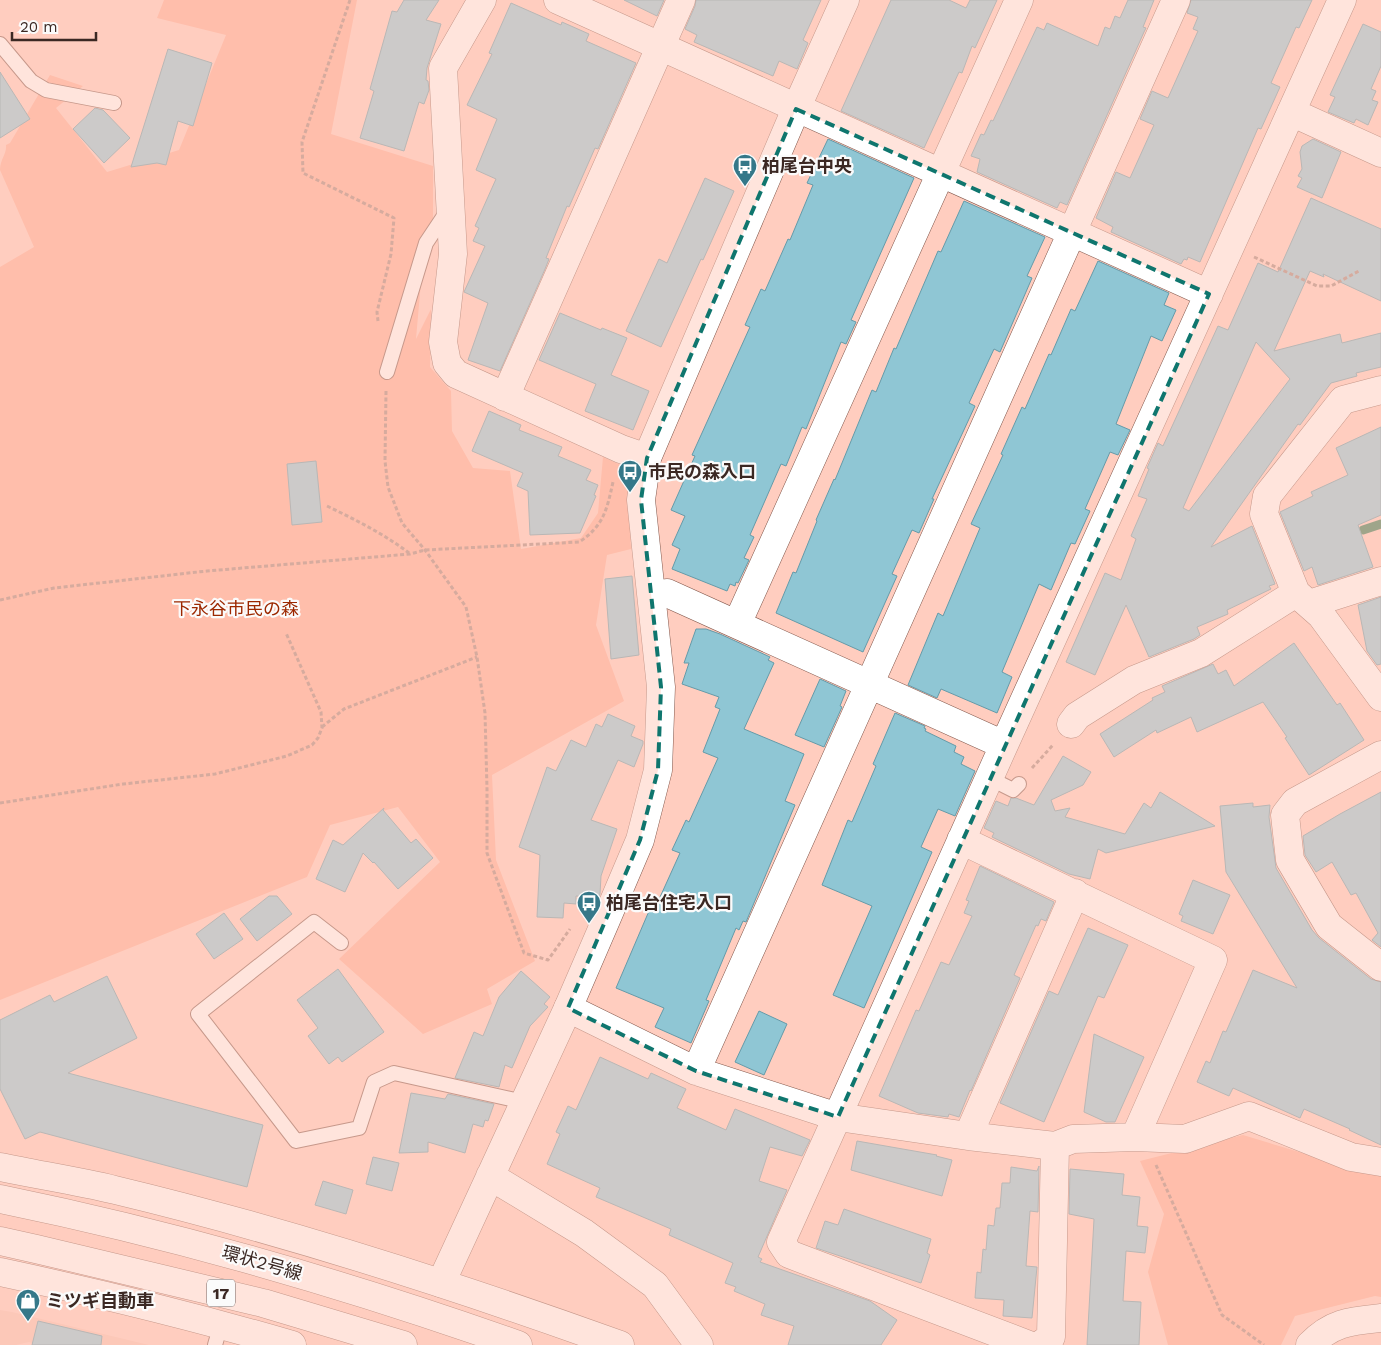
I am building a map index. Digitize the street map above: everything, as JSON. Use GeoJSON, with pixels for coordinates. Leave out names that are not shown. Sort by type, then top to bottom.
{"type":"FeatureCollection","features":[{"type":"Feature","properties":{"kind":"street"},"geometry":{"type":"LineString","coordinates":[[482,0],[443,68],[454,254],[443,342],[446,363],[456,374],[504,397],[647,458]]}},
{"type":"Feature","properties":{"kind":"street"},"geometry":{"type":"LineString","coordinates":[[558,0],[796,109],[1210,294]]}},
{"type":"Feature","properties":{"kind":"street"},"geometry":{"type":"LineString","coordinates":[[504,397],[681,0]]}},
{"type":"Feature","properties":{"kind":"street"},"geometry":{"type":"LineString","coordinates":[[441,1283],[568,1008],[640,840],[658,770],[661,687],[642,500],[647,458],[796,109],[845,0]]}},
{"type":"Feature","properties":{"kind":"street"},"geometry":{"type":"LineString","coordinates":[[737,624],[1019,0]]}},
{"type":"Feature","properties":{"kind":"street"},"geometry":{"type":"LineString","coordinates":[[696,1071],[1176,0]]}},
{"type":"Feature","properties":{"kind":"street"},"geometry":{"type":"LineString","coordinates":[[1029,1345],[789,1254],[781,1242],[1342,0]]}},
{"type":"Feature","properties":{"kind":"street"},"geometry":{"type":"LineString","coordinates":[[1292,112],[1381,153]]}},
{"type":"Feature","properties":{"kind":"street"},"geometry":{"type":"LineString","coordinates":[[1381,390],[1343,400],[1267,496],[1264,514],[1302,598],[1321,615],[1381,697]]}},
{"type":"Feature","properties":{"kind":"street"},"geometry":{"type":"LineString","coordinates":[[1071,724],[1077,716],[1134,680],[1201,654],[1302,598],[1381,581]]}},
{"type":"Feature","properties":{"kind":"street"},"geometry":{"type":"LineString","coordinates":[[652,596],[666,593],[1004,745]]}},
{"type":"Feature","properties":{"kind":"street"},"geometry":{"type":"LineString","coordinates":[[1381,755],[1295,802],[1286,815],[1290,860],[1329,926],[1381,966]]}},
{"type":"Feature","properties":{"kind":"street"},"geometry":{"type":"LineString","coordinates":[[962,840],[1213,960],[1135,1137]]}},
{"type":"Feature","properties":{"kind":"street"},"geometry":{"type":"LineString","coordinates":[[968,1136],[1075,893]]}},
{"type":"Feature","properties":{"kind":"street"},"geometry":{"type":"LineString","coordinates":[[568,1008],[696,1071],[838,1117],[968,1136],[1055,1146],[1074,1139],[1135,1137],[1185,1139],[1249,1116],[1351,1157],[1381,1162]]}},
{"type":"Feature","properties":{"kind":"street"},"geometry":{"type":"LineString","coordinates":[[1040,1345],[1051,1337],[1055,1146]]}},
{"type":"Feature","properties":{"kind":"street"},"geometry":{"type":"LineString","coordinates":[[0,1167],[114,1190],[286,1235],[441,1283],[620,1345]]}},
{"type":"Feature","properties":{"kind":"street"},"geometry":{"type":"LineString","coordinates":[[490,1176],[584,1233],[655,1285],[699,1345]]}},
{"type":"Feature","properties":{"kind":"street","name":"環状2号線"},"geometry":{"type":"LineString","coordinates":[[0,1199],[166,1237],[361,1292],[518,1345]]}},
{"type":"Feature","properties":{"kind":"street","name":"17"},"geometry":{"type":"LineString","coordinates":[[0,1241],[263,1303],[403,1345]]}},
{"type":"Feature","properties":{"kind":"street"},"geometry":{"type":"LineString","coordinates":[[0,1272],[218,1335],[292,1345]]}},
{"type":"Feature","properties":{"kind":"street"},"geometry":{"type":"LineString","coordinates":[[1310,1345],[1322,1332],[1351,1321],[1381,1318]]}},
{"type":"Feature","properties":{"kind":"lane"},"geometry":{"type":"LineString","coordinates":[[0,44],[31,80],[46,90],[114,103]]}},
{"type":"Feature","properties":{"kind":"lane"},"geometry":{"type":"LineString","coordinates":[[387,372],[426,243],[451,205]]}},
{"type":"Feature","properties":{"kind":"lane"},"geometry":{"type":"LineString","coordinates":[[989,778],[1012,790],[1019,784]]}},
{"type":"Feature","properties":{"kind":"lane"},"geometry":{"type":"LineString","coordinates":[[341,943],[314,922],[198,1014],[296,1141],[359,1128],[374,1082],[394,1073],[524,1102]]}},
{"type":"Feature","properties":{"kind":"path"},"geometry":{"type":"LineString","coordinates":[[350,0],[302,142],[303,173],[358,198],[394,218],[391,254],[377,312],[380,330]]}},
{"type":"Feature","properties":{"kind":"path"},"geometry":{"type":"LineString","coordinates":[[1231,246],[1317,286],[1331,286],[1359,271]]}},
{"type":"Feature","properties":{"kind":"path"},"geometry":{"type":"LineString","coordinates":[[387,372],[385,461],[388,487],[402,523],[425,550],[466,607],[477,657],[484,713],[487,853],[524,953],[548,960],[574,924]]}},
{"type":"Feature","properties":{"kind":"path"},"geometry":{"type":"LineString","coordinates":[[0,600],[54,588],[207,570],[410,554],[425,550],[580,542],[590,536],[605,515],[621,448]]}},
{"type":"Feature","properties":{"kind":"path"},"geometry":{"type":"LineString","coordinates":[[327,506],[363,523],[410,554]]}},
{"type":"Feature","properties":{"kind":"path"},"geometry":{"type":"LineString","coordinates":[[0,803],[123,784],[215,774],[287,756],[312,745],[318,738],[322,728],[321,712],[286,634]]}},
{"type":"Feature","properties":{"kind":"path"},"geometry":{"type":"LineString","coordinates":[[322,728],[344,709],[477,657]]}},
{"type":"Feature","properties":{"kind":"path"},"geometry":{"type":"LineString","coordinates":[[1019,784],[1071,724]]}},
{"type":"Feature","properties":{"kind":"path"},"geometry":{"type":"LineString","coordinates":[[1163,1179],[1222,1315],[1264,1345]]}},
{"type":"Feature","properties":{"kind":"highlighted area"},"geometry":{"type":"Polygon","coordinates":[[[796,109],[1209,294],[838,1117],[696,1071],[568,1008],[640,840],[658,770],[661,687],[641,500],[647,458],[796,109]]]}},
{"type":"Feature","properties":{"kind":"shaded area","name":"ミツギ自動車"},"geometry":{"type":"Polygon","coordinates":[[[0,1310],[149,1345],[38,1345],[29,1342],[16,1345],[0,1345],[0,1310]]]}},
{"type":"Feature","properties":{"kind":"green space","name":"下永谷市民の森"},"geometry":{"type":"Polygon","coordinates":[[[164,0],[357,0],[331,134],[433,166],[433,243],[423,259],[416,339],[431,309],[430,367],[451,391],[452,431],[473,468],[510,471],[521,549],[581,538],[598,513],[603,457],[623,466],[628,479],[631,549],[607,555],[596,625],[624,701],[492,775],[496,860],[535,961],[487,989],[492,1004],[423,1034],[339,959],[440,862],[398,807],[330,825],[307,877],[0,1000],[0,267],[34,247],[0,170],[0,166],[6,145],[10,143],[50,75],[83,86],[56,108],[107,172],[179,150],[226,35],[157,18],[164,0]]]}},
{"type":"Feature","properties":{"kind":"green space"},"geometry":{"type":"Polygon","coordinates":[[[1243,1135],[1359,1170],[1381,1174],[1381,1297],[1375,1296],[1295,1316],[1281,1345],[1168,1345],[1148,1272],[1164,1214],[1140,1161],[1243,1135]]]}},
{"type":"Feature","properties":{"kind":"building"},"geometry":{"type":"Polygon","coordinates":[[[404,0],[439,0],[426,20],[441,24],[427,68],[426,80],[428,81],[429,90],[424,104],[419,102],[404,151],[360,138],[374,91],[370,89],[392,11],[397,12],[404,0]]]}},
{"type":"Feature","properties":{"kind":"building"},"geometry":{"type":"Polygon","coordinates":[[[624,0],[664,0],[657,16],[624,0]]]}},
{"type":"Feature","properties":{"kind":"building"},"geometry":{"type":"Polygon","coordinates":[[[696,0],[821,0],[803,40],[808,43],[797,69],[779,61],[773,76],[694,42],[697,35],[685,29],[696,0]]]}},
{"type":"Feature","properties":{"kind":"building"},"geometry":{"type":"Polygon","coordinates":[[[891,0],[949,0],[966,8],[970,0],[997,0],[975,48],[972,46],[962,73],[959,72],[924,148],[841,111],[891,0]]]}},
{"type":"Feature","properties":{"kind":"building"},"geometry":{"type":"Polygon","coordinates":[[[1128,0],[1154,0],[1143,27],[1146,28],[1067,205],[1060,202],[1057,208],[977,172],[980,159],[971,156],[981,134],[984,135],[991,120],[993,121],[1037,27],[1044,30],[1047,23],[1098,46],[1105,27],[1110,29],[1115,16],[1120,18],[1128,0]]]}},
{"type":"Feature","properties":{"kind":"building"},"geometry":{"type":"Polygon","coordinates":[[[1191,0],[1312,0],[1299,28],[1296,27],[1271,83],[1280,87],[1261,129],[1258,128],[1200,262],[1188,257],[1181,264],[1111,232],[1113,227],[1096,218],[1116,172],[1130,178],[1154,125],[1140,119],[1152,91],[1168,98],[1198,31],[1193,29],[1198,17],[1187,13],[1191,0]]]}},
{"type":"Feature","properties":{"kind":"building"},"geometry":{"type":"Polygon","coordinates":[[[511,3],[561,25],[562,22],[589,34],[586,41],[636,63],[598,149],[595,148],[569,207],[567,206],[546,258],[549,259],[545,269],[500,371],[468,360],[488,303],[464,292],[485,246],[473,241],[479,228],[475,226],[496,179],[476,170],[497,119],[467,105],[492,54],[489,53],[511,3]]]}},
{"type":"Feature","properties":{"kind":"building"},"geometry":{"type":"Polygon","coordinates":[[[1363,24],[1381,32],[1381,66],[1371,89],[1376,91],[1372,100],[1378,102],[1368,125],[1356,119],[1354,123],[1328,112],[1335,97],[1330,95],[1363,24]]]}},
{"type":"Feature","properties":{"kind":"building"},"geometry":{"type":"Polygon","coordinates":[[[168,49],[212,63],[193,126],[178,121],[166,165],[157,163],[131,167],[168,49]]]}},
{"type":"Feature","properties":{"kind":"building"},"geometry":{"type":"Polygon","coordinates":[[[0,72],[30,119],[0,138],[0,72]]]}},
{"type":"Feature","properties":{"kind":"building"},"geometry":{"type":"Polygon","coordinates":[[[95,108],[103,110],[130,138],[104,163],[73,129],[95,108]]]}},
{"type":"Feature","properties":{"kind":"building"},"geometry":{"type":"Polygon","coordinates":[[[828,139],[914,178],[851,320],[856,322],[846,344],[841,342],[806,429],[802,427],[786,466],[781,464],[750,535],[754,537],[744,558],[749,560],[738,583],[736,582],[735,586],[730,584],[727,591],[672,569],[680,549],[672,545],[685,516],[671,510],[695,456],[692,455],[750,327],[745,325],[761,289],[765,291],[788,239],[790,240],[813,185],[807,183],[828,139]]]}},
{"type":"Feature","properties":{"kind":"building"},"geometry":{"type":"Polygon","coordinates":[[[1313,139],[1341,152],[1322,198],[1297,187],[1302,178],[1298,176],[1302,169],[1300,152],[1302,146],[1313,139]]]}},
{"type":"Feature","properties":{"kind":"building"},"geometry":{"type":"Polygon","coordinates":[[[705,178],[734,191],[661,347],[626,331],[659,259],[667,263],[705,178]]]}},
{"type":"Feature","properties":{"kind":"building"},"geometry":{"type":"Polygon","coordinates":[[[1311,198],[1381,229],[1381,301],[1323,274],[1324,277],[1310,271],[1274,351],[1340,334],[1342,343],[1381,333],[1381,367],[1356,373],[1357,376],[1331,383],[1300,425],[1298,424],[1211,547],[1252,526],[1275,584],[1269,586],[1271,589],[1227,610],[1228,614],[1197,627],[1200,635],[1194,639],[1149,657],[1126,605],[1095,675],[1066,662],[1105,573],[1121,580],[1136,539],[1131,536],[1147,499],[1138,496],[1149,469],[1147,468],[1158,443],[1163,446],[1218,326],[1228,330],[1258,263],[1278,272],[1311,198]],[[1256,342],[1183,508],[1189,511],[1290,379],[1256,342]]]}},
{"type":"Feature","properties":{"kind":"building"},"geometry":{"type":"Polygon","coordinates":[[[964,201],[1045,237],[1027,276],[1032,278],[1000,352],[994,349],[969,403],[975,406],[932,499],[934,499],[919,533],[912,530],[892,574],[897,576],[863,652],[776,613],[793,572],[796,573],[816,520],[835,480],[872,390],[876,392],[938,251],[941,252],[964,201]]]}},
{"type":"Feature","properties":{"kind":"building"},"geometry":{"type":"Polygon","coordinates":[[[1098,261],[1169,293],[1164,305],[1176,310],[1162,341],[1151,336],[1116,424],[1130,430],[1118,455],[1110,452],[1085,509],[1090,511],[1075,544],[1071,543],[1051,590],[1039,584],[1002,672],[1012,677],[997,713],[941,689],[937,698],[908,685],[938,613],[943,616],[980,528],[971,524],[1003,455],[1001,454],[1022,407],[1025,409],[1071,309],[1075,311],[1098,261]]]}},
{"type":"Feature","properties":{"kind":"building"},"geometry":{"type":"Polygon","coordinates":[[[560,313],[601,330],[602,328],[627,338],[611,375],[649,391],[633,430],[585,411],[596,384],[539,360],[560,313]]]}},
{"type":"Feature","properties":{"kind":"building"},"geometry":{"type":"Polygon","coordinates":[[[489,411],[521,425],[519,430],[562,447],[558,456],[591,470],[586,480],[598,485],[594,495],[596,496],[580,533],[530,535],[528,491],[517,486],[523,473],[472,451],[489,411]]]}},
{"type":"Feature","properties":{"kind":"building"},"geometry":{"type":"Polygon","coordinates":[[[1381,427],[1381,515],[1358,525],[1373,567],[1318,585],[1312,567],[1304,571],[1280,512],[1313,496],[1311,492],[1348,475],[1336,448],[1381,427]]]}},
{"type":"Feature","properties":{"kind":"building"},"geometry":{"type":"Polygon","coordinates":[[[316,461],[322,522],[292,525],[287,464],[316,461]]]}},
{"type":"Feature","properties":{"kind":"building"},"geometry":{"type":"Polygon","coordinates":[[[632,576],[639,655],[611,659],[605,579],[632,576]]]}},
{"type":"Feature","properties":{"kind":"building"},"geometry":{"type":"Polygon","coordinates":[[[1381,597],[1381,664],[1377,665],[1367,651],[1358,605],[1381,597]]]}},
{"type":"Feature","properties":{"kind":"building"},"geometry":{"type":"Polygon","coordinates":[[[696,629],[706,629],[720,634],[770,657],[768,660],[774,663],[744,729],[804,754],[785,801],[795,805],[746,922],[743,921],[739,930],[736,928],[706,1000],[709,1001],[691,1043],[655,1027],[664,1008],[616,988],[652,904],[656,906],[680,853],[672,850],[686,820],[689,822],[718,758],[703,752],[720,709],[715,707],[719,697],[682,684],[689,663],[684,663],[696,629]]]}},
{"type":"Feature","properties":{"kind":"building"},"geometry":{"type":"Polygon","coordinates":[[[1294,643],[1337,705],[1340,703],[1364,740],[1309,775],[1285,738],[1287,737],[1263,702],[1197,732],[1191,717],[1157,733],[1156,730],[1114,757],[1100,734],[1153,700],[1152,698],[1165,692],[1162,686],[1213,664],[1218,674],[1226,670],[1234,686],[1294,643]]]}},
{"type":"Feature","properties":{"kind":"building"},"geometry":{"type":"Polygon","coordinates":[[[820,679],[846,691],[840,706],[842,707],[824,747],[795,735],[820,679]]]}},
{"type":"Feature","properties":{"kind":"building"},"geometry":{"type":"Polygon","coordinates":[[[895,713],[925,726],[925,731],[956,746],[954,752],[964,757],[961,764],[975,771],[955,816],[938,809],[921,847],[932,852],[864,1008],[833,995],[872,906],[822,885],[848,820],[852,822],[876,766],[873,764],[895,713]]]}},
{"type":"Feature","properties":{"kind":"building"},"geometry":{"type":"Polygon","coordinates":[[[608,714],[635,726],[631,736],[643,741],[643,744],[634,767],[618,760],[591,820],[617,829],[601,876],[599,897],[576,896],[576,904],[564,903],[563,918],[537,917],[540,855],[519,847],[547,767],[556,771],[571,740],[586,747],[596,724],[602,727],[608,714]]]}},
{"type":"Feature","properties":{"kind":"building"},"geometry":{"type":"Polygon","coordinates":[[[1063,756],[1091,772],[1083,785],[1051,800],[1055,811],[1070,808],[1065,817],[1125,834],[1144,803],[1151,808],[1160,792],[1215,826],[1106,853],[1098,849],[1090,879],[1069,874],[992,837],[994,833],[984,828],[996,801],[1008,806],[1011,798],[1016,798],[1034,805],[1063,756]]]}},
{"type":"Feature","properties":{"kind":"building"},"geometry":{"type":"Polygon","coordinates":[[[1381,792],[1381,947],[1372,940],[1378,933],[1356,893],[1351,895],[1332,862],[1316,872],[1305,855],[1303,836],[1381,792]]]}},
{"type":"Feature","properties":{"kind":"building"},"geometry":{"type":"Polygon","coordinates":[[[1253,803],[1253,807],[1270,805],[1269,817],[1276,868],[1312,930],[1319,938],[1371,979],[1381,982],[1381,1145],[1304,1109],[1300,1118],[1233,1088],[1229,1096],[1197,1082],[1206,1061],[1210,1063],[1223,1031],[1226,1032],[1253,970],[1297,988],[1226,872],[1220,806],[1253,803]]]}},
{"type":"Feature","properties":{"kind":"building"},"geometry":{"type":"Polygon","coordinates":[[[384,808],[383,810],[411,843],[416,839],[433,858],[398,889],[374,862],[363,853],[345,892],[316,879],[333,840],[343,845],[384,808]]]}},
{"type":"Feature","properties":{"kind":"building"},"geometry":{"type":"Polygon","coordinates":[[[980,866],[1054,902],[1046,921],[1041,919],[1038,926],[1036,925],[1014,975],[1020,978],[959,1117],[949,1114],[948,1117],[918,1113],[879,1096],[916,1010],[919,1011],[941,962],[949,965],[972,916],[964,913],[969,901],[966,900],[980,866]]]}},
{"type":"Feature","properties":{"kind":"building"},"geometry":{"type":"Polygon","coordinates":[[[1193,880],[1230,895],[1213,934],[1181,921],[1183,916],[1179,914],[1193,880]]]}},
{"type":"Feature","properties":{"kind":"building"},"geometry":{"type":"Polygon","coordinates":[[[269,896],[277,896],[292,914],[257,941],[240,919],[269,896]]]}},
{"type":"Feature","properties":{"kind":"building"},"geometry":{"type":"Polygon","coordinates":[[[224,913],[243,939],[214,959],[196,934],[224,913]]]}},
{"type":"Feature","properties":{"kind":"building"},"geometry":{"type":"Polygon","coordinates":[[[1088,928],[1128,945],[1104,998],[1098,996],[1044,1122],[1000,1103],[1049,991],[1058,995],[1088,928]]]}},
{"type":"Feature","properties":{"kind":"building"},"geometry":{"type":"Polygon","coordinates":[[[338,969],[384,1032],[342,1062],[338,1057],[329,1064],[308,1036],[318,1028],[297,1000],[338,969]]]}},
{"type":"Feature","properties":{"kind":"building"},"geometry":{"type":"Polygon","coordinates":[[[521,971],[550,997],[544,1004],[548,1007],[530,1026],[512,1068],[505,1065],[499,1087],[455,1078],[474,1032],[483,1036],[499,997],[521,971]]]}},
{"type":"Feature","properties":{"kind":"building"},"geometry":{"type":"Polygon","coordinates":[[[107,976],[137,1038],[68,1073],[263,1125],[247,1187],[40,1132],[25,1139],[0,1089],[0,1020],[50,995],[54,1002],[107,976]]]}},
{"type":"Feature","properties":{"kind":"building"},"geometry":{"type":"Polygon","coordinates":[[[759,1011],[787,1024],[764,1075],[735,1062],[759,1011]]]}},
{"type":"Feature","properties":{"kind":"building"},"geometry":{"type":"Polygon","coordinates":[[[1094,1034],[1144,1057],[1115,1122],[1106,1122],[1084,1112],[1094,1034]]]}},
{"type":"Feature","properties":{"kind":"building"},"geometry":{"type":"Polygon","coordinates":[[[600,1057],[648,1079],[651,1073],[686,1089],[677,1108],[726,1130],[735,1109],[810,1140],[802,1156],[770,1147],[759,1181],[787,1190],[758,1257],[762,1259],[760,1262],[870,1301],[897,1320],[881,1345],[788,1345],[794,1326],[761,1315],[765,1304],[734,1291],[736,1287],[725,1283],[733,1263],[669,1235],[671,1229],[596,1197],[600,1188],[547,1164],[560,1134],[556,1132],[568,1106],[576,1110],[600,1057]]]}},
{"type":"Feature","properties":{"kind":"building"},"geometry":{"type":"Polygon","coordinates":[[[411,1093],[445,1099],[448,1094],[494,1104],[488,1121],[485,1120],[483,1127],[473,1124],[465,1153],[428,1142],[428,1152],[399,1153],[411,1093]]]}},
{"type":"Feature","properties":{"kind":"building"},"geometry":{"type":"Polygon","coordinates":[[[857,1141],[937,1155],[952,1160],[942,1196],[851,1170],[857,1141]]]}},
{"type":"Feature","properties":{"kind":"building"},"geometry":{"type":"Polygon","coordinates":[[[373,1157],[399,1163],[392,1191],[366,1184],[373,1157]]]}},
{"type":"Feature","properties":{"kind":"building"},"geometry":{"type":"Polygon","coordinates":[[[1039,1166],[1038,1212],[1030,1211],[1026,1266],[1037,1267],[1032,1318],[1003,1316],[1004,1300],[975,1298],[977,1272],[981,1273],[983,1249],[986,1250],[988,1225],[994,1226],[996,1208],[1000,1208],[1002,1183],[1010,1183],[1011,1167],[1037,1171],[1039,1166]]]}},
{"type":"Feature","properties":{"kind":"building"},"geometry":{"type":"Polygon","coordinates":[[[1070,1169],[1124,1174],[1122,1195],[1140,1197],[1137,1226],[1148,1227],[1145,1253],[1126,1251],[1123,1301],[1141,1302],[1139,1345],[1087,1345],[1094,1219],[1069,1214],[1070,1169]]]}},
{"type":"Feature","properties":{"kind":"building"},"geometry":{"type":"Polygon","coordinates":[[[323,1181],[353,1190],[346,1214],[315,1205],[323,1181]]]}},
{"type":"Feature","properties":{"kind":"building"},"geometry":{"type":"Polygon","coordinates":[[[844,1209],[931,1239],[927,1253],[930,1255],[921,1283],[816,1248],[825,1221],[838,1225],[844,1209]]]}},
{"type":"Feature","properties":{"kind":"building"},"geometry":{"type":"Polygon","coordinates":[[[38,1321],[102,1336],[101,1345],[32,1345],[38,1321]]]}},
{"type":"Feature","properties":{"kind":"waterway"},"geometry":{"type":"LineString","coordinates":[[1363,530],[1381,524]]}},
{"type":"Feature","properties":{"kind":"place","name":"柏尾台中央"},"geometry":{"type":"Point","coordinates":[745,187]}},
{"type":"Feature","properties":{"kind":"place","name":"市民の森入口"},"geometry":{"type":"Point","coordinates":[630,493]}},
{"type":"Feature","properties":{"kind":"place","name":"柏尾台住宅入口"},"geometry":{"type":"Point","coordinates":[589,924]}},
{"type":"Feature","properties":{"kind":"place","name":"ミツギ自動車"},"geometry":{"type":"Point","coordinates":[28,1322]}}]}
